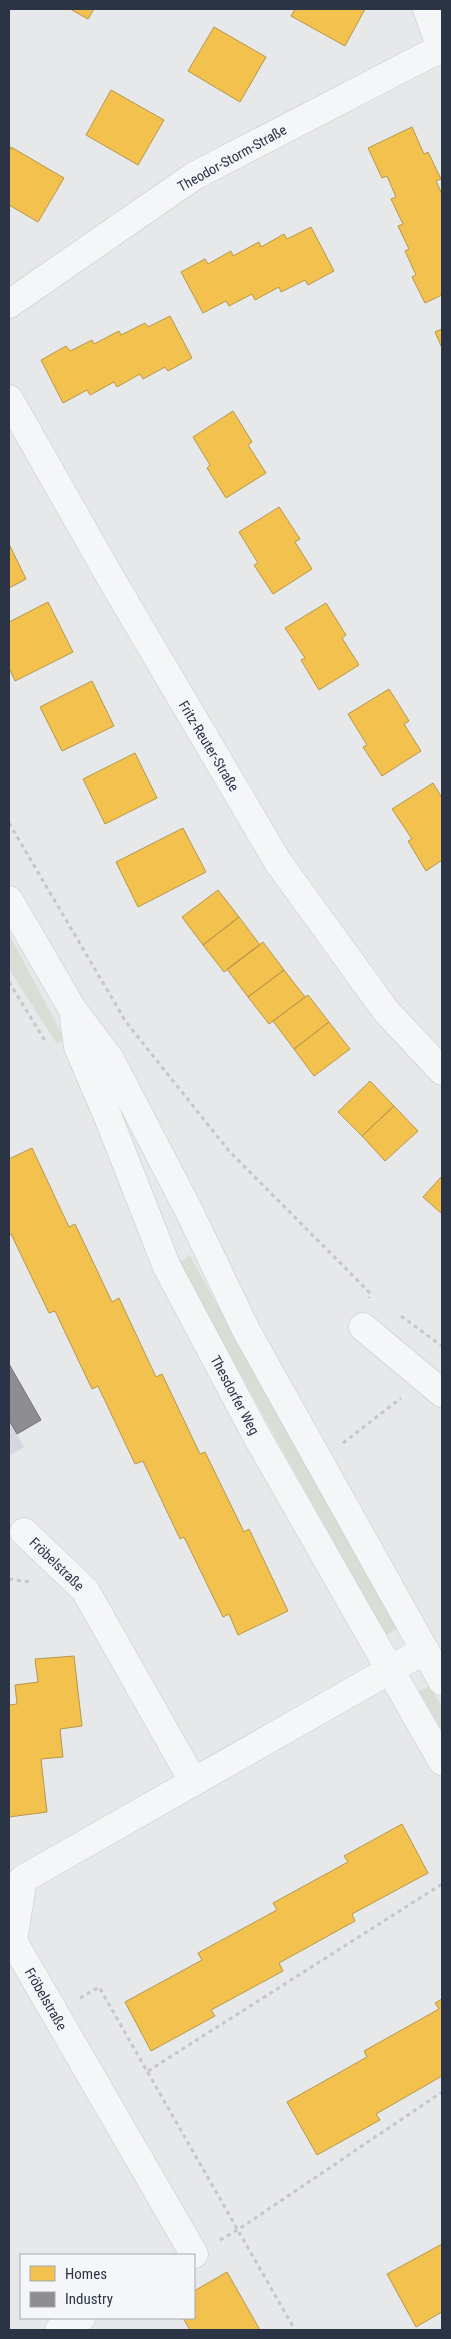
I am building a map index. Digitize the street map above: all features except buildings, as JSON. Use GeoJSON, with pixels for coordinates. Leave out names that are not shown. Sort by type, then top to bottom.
{"type":"FeatureCollection","features":[{"type":"Feature","properties":{"kind":"street"},"geometry":{"type":"LineString","coordinates":[[428,9],[442,50]]}},
{"type":"Feature","properties":{"kind":"street","name":"Theodor-Storm-Straße"},"geometry":{"type":"LineString","coordinates":[[9,304],[194,176],[442,50]]}},
{"type":"Feature","properties":{"kind":"street","name":"Fritz-Reuter-Straße"},"geometry":{"type":"LineString","coordinates":[[9,399],[113,582],[278,862],[386,1011],[442,1071]]}},
{"type":"Feature","properties":{"kind":"street","name":"Thesdorfer Weg"},"geometry":{"type":"LineString","coordinates":[[9,900],[73,1010],[110,1059],[188,1209],[246,1330],[442,1681]]}},
{"type":"Feature","properties":{"kind":"street","name":"Thesdorfer Weg"},"geometry":{"type":"LineString","coordinates":[[73,1010],[78,1047],[108,1117],[167,1267],[256,1433],[442,1761]]}},
{"type":"Feature","properties":{"kind":"street"},"geometry":{"type":"LineString","coordinates":[[363,1328],[434,1386]]}},
{"type":"Feature","properties":{"kind":"street","name":"Fröbelstraße"},"geometry":{"type":"LineString","coordinates":[[24,1532],[85,1590],[193,1781]]}},
{"type":"Feature","properties":{"kind":"street","name":"Fröbelstraße"},"geometry":{"type":"LineString","coordinates":[[194,2254],[13,1941],[22,1879],[425,1650]]}},
{"type":"Feature","properties":{"kind":"street"},"geometry":{"type":"LineString","coordinates":[[60,2330],[80,2319]]}},
{"type":"Feature","properties":{"kind":"path"},"geometry":{"type":"LineString","coordinates":[[9,823],[126,1022],[229,1151],[378,1299]]}},
{"type":"Feature","properties":{"kind":"path"},"geometry":{"type":"LineString","coordinates":[[9,982],[47,1044]]}},
{"type":"Feature","properties":{"kind":"path"},"geometry":{"type":"LineString","coordinates":[[363,1328],[370,1293]]}},
{"type":"Feature","properties":{"kind":"path"},"geometry":{"type":"LineString","coordinates":[[394,1311],[442,1346]]}},
{"type":"Feature","properties":{"kind":"path"},"geometry":{"type":"LineString","coordinates":[[338,1446],[434,1386]]}},
{"type":"Feature","properties":{"kind":"path"},"geometry":{"type":"LineString","coordinates":[[148,2071],[442,1884]]}},
{"type":"Feature","properties":{"kind":"path"},"geometry":{"type":"LineString","coordinates":[[54,2014],[99,1987],[295,2330]]}},
{"type":"Feature","properties":{"kind":"path"},"geometry":{"type":"LineString","coordinates":[[239,2230],[442,2092]]}},
{"type":"Feature","properties":{"kind":"shaded area"},"geometry":{"type":"Polygon","coordinates":[[[9,934],[65,1040],[57,1044],[9,969],[9,934]]]}},
{"type":"Feature","properties":{"kind":"shaded area"},"geometry":{"type":"Polygon","coordinates":[[[190,1256],[397,1628],[386,1635],[178,1263],[190,1256]]]}},
{"type":"Feature","properties":{"kind":"shaded area"},"geometry":{"type":"Polygon","coordinates":[[[9,1420],[24,1447],[9,1456],[9,1420]]]}},
{"type":"Feature","properties":{"kind":"shaded area"},"geometry":{"type":"Polygon","coordinates":[[[430,1686],[442,1707],[442,1731],[419,1691],[430,1686]]]}}]}
